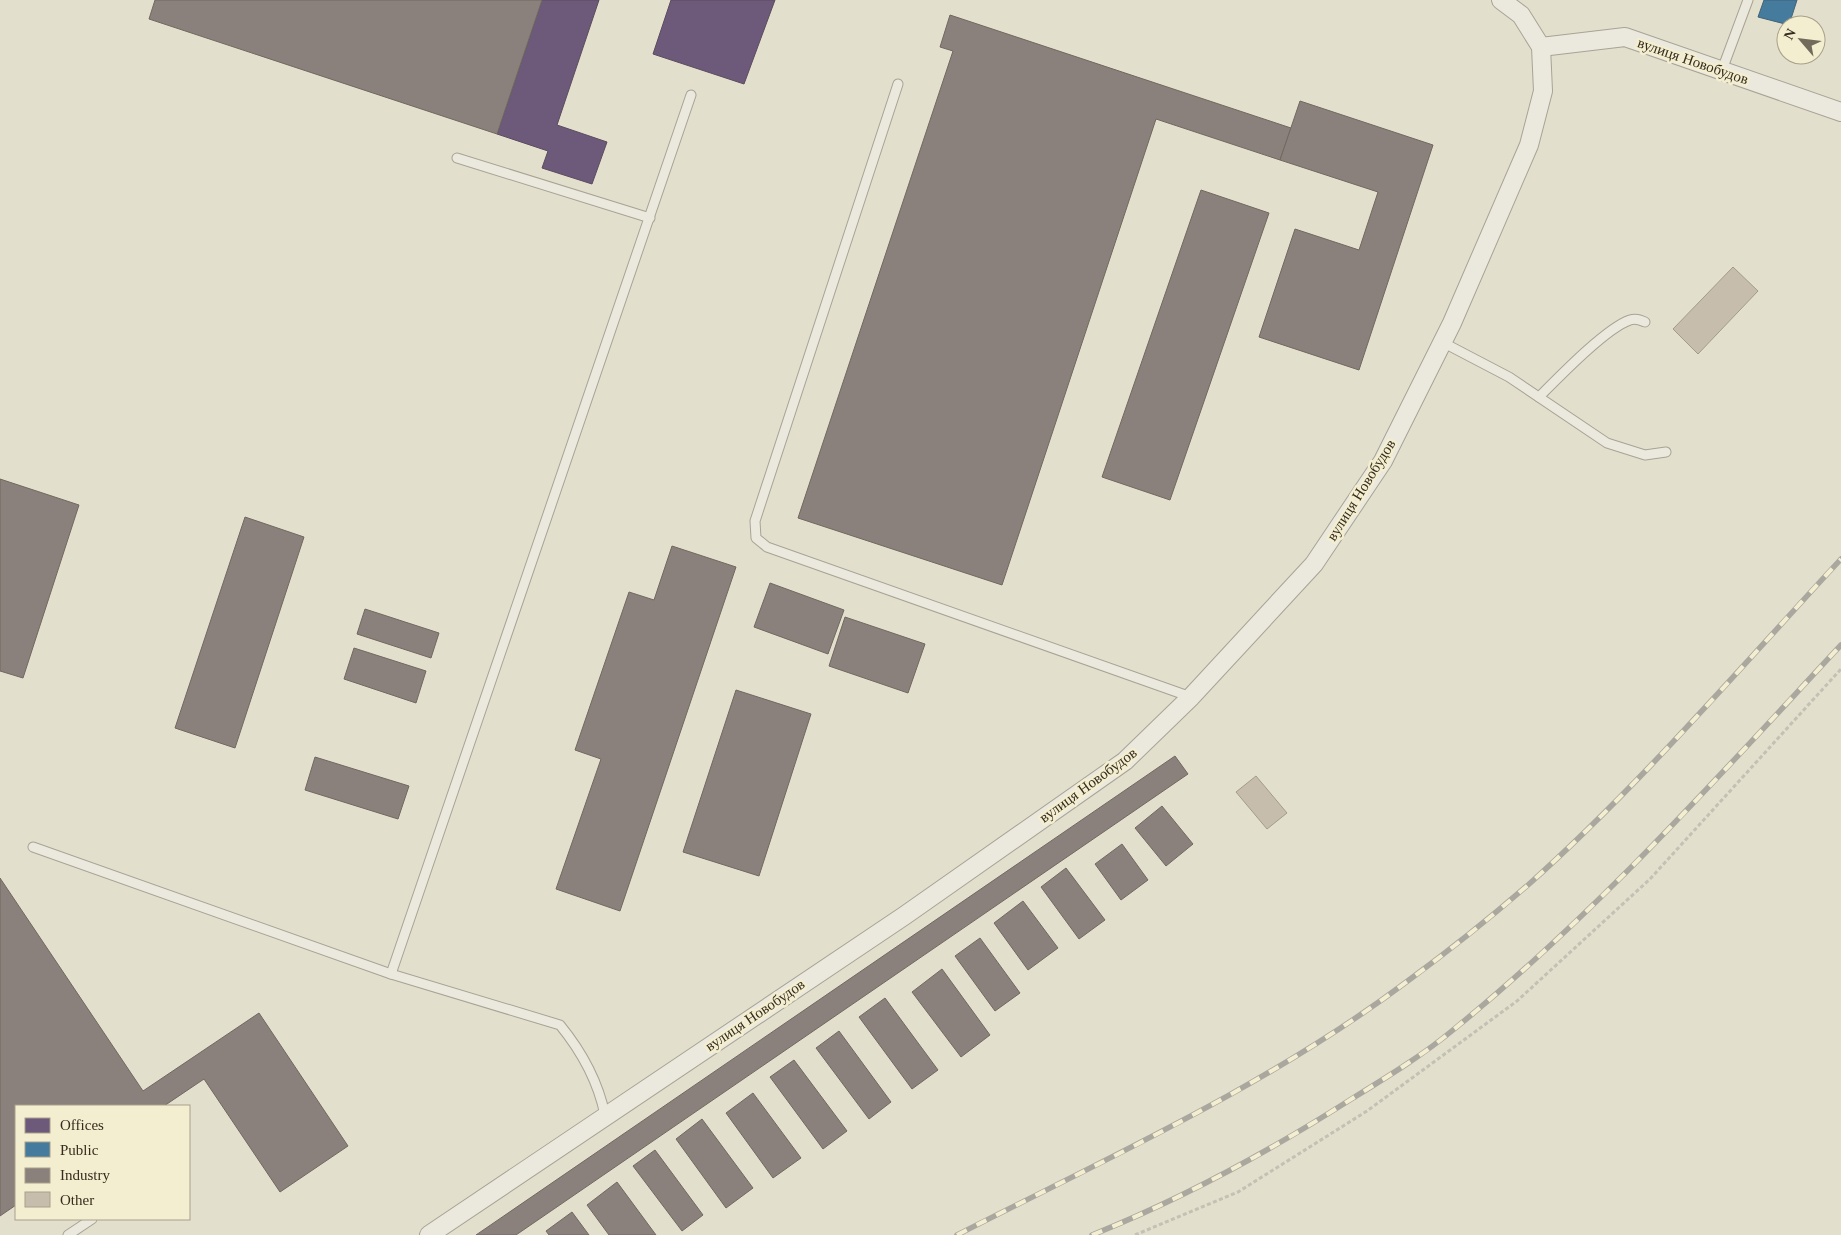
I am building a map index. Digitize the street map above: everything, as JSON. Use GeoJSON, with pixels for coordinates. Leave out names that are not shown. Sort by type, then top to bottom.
{"type":"FeatureCollection","features":[{"type":"Feature","properties":{"kind":"street","name":"вулиця Новобудов"},"geometry":{"type":"LineString","coordinates":[[429,1235],[904,916],[1125,761],[1191,697],[1314,564],[1383,461],[1442,342],[1529,145],[1543,91],[1541,47],[1521,15],[1501,0]]}},
{"type":"Feature","properties":{"kind":"street","name":"вулиця Новобудов"},"geometry":{"type":"LineString","coordinates":[[1541,47],[1624,37],[1841,112]]}},
{"type":"Feature","properties":{"kind":"lane"},"geometry":{"type":"LineString","coordinates":[[1722,70],[1748,0]]}},
{"type":"Feature","properties":{"kind":"lane"},"geometry":{"type":"LineString","coordinates":[[898,84],[754,521],[756,538],[767,547],[1191,697]]}},
{"type":"Feature","properties":{"kind":"lane"},"geometry":{"type":"LineString","coordinates":[[391,974],[692,95]]}},
{"type":"Feature","properties":{"kind":"lane"},"geometry":{"type":"LineString","coordinates":[[457,158],[650,218]]}},
{"type":"Feature","properties":{"kind":"lane"},"geometry":{"type":"LineString","coordinates":[[1539,397],[1604,337],[1628,320],[1635,319],[1645,322]]}},
{"type":"Feature","properties":{"kind":"lane"},"geometry":{"type":"LineString","coordinates":[[1442,342],[1509,377],[1607,442],[1646,455],[1666,452]]}},
{"type":"Feature","properties":{"kind":"lane"},"geometry":{"type":"LineString","coordinates":[[33,847],[391,974],[560,1024],[576,1044],[587,1065],[600,1092],[605,1115]]}},
{"type":"Feature","properties":{"kind":"lane"},"geometry":{"type":"LineString","coordinates":[[68,1235],[90,1220]]}},
{"type":"Feature","properties":{"kind":"path"},"geometry":{"type":"LineString","coordinates":[[1135,1235],[1238,1192],[1367,1111],[1517,1001],[1650,879],[1841,669]]}},
{"type":"Feature","properties":{"kind":"building: Offices"},"geometry":{"type":"Polygon","coordinates":[[[542,0],[599,0],[557,125],[607,142],[592,184],[542,168],[548,151],[497,134],[542,0]]]}},
{"type":"Feature","properties":{"kind":"building: Offices"},"geometry":{"type":"Polygon","coordinates":[[[671,0],[775,0],[744,84],[653,54],[671,0]]]}},
{"type":"Feature","properties":{"kind":"building: Public"},"geometry":{"type":"Polygon","coordinates":[[[1764,0],[1797,0],[1792,15],[1776,15],[1776,22],[1758,17],[1764,0]]]}},
{"type":"Feature","properties":{"kind":"building: Industry"},"geometry":{"type":"Polygon","coordinates":[[[155,0],[542,0],[497,134],[149,19],[155,0]]]}},
{"type":"Feature","properties":{"kind":"building: Industry"},"geometry":{"type":"Polygon","coordinates":[[[950,15],[1291,128],[1280,160],[1156,119],[1002,585],[798,518],[953,51],[940,47],[950,15]]]}},
{"type":"Feature","properties":{"kind":"building: Industry"},"geometry":{"type":"Polygon","coordinates":[[[1300,101],[1433,145],[1359,370],[1259,337],[1295,229],[1359,250],[1378,192],[1280,160],[1300,101]]]}},
{"type":"Feature","properties":{"kind":"building: Industry"},"geometry":{"type":"Polygon","coordinates":[[[1201,190],[1269,213],[1170,500],[1102,477],[1201,190]]]}},
{"type":"Feature","properties":{"kind":"building: Industry"},"geometry":{"type":"Polygon","coordinates":[[[0,479],[79,505],[23,678],[0,671],[0,479]]]}},
{"type":"Feature","properties":{"kind":"building: Industry"},"geometry":{"type":"Polygon","coordinates":[[[245,517],[304,537],[235,748],[175,728],[245,517]]]}},
{"type":"Feature","properties":{"kind":"building: Industry"},"geometry":{"type":"Polygon","coordinates":[[[672,546],[736,567],[620,911],[556,889],[601,759],[575,750],[629,592],[654,600],[672,546]]]}},
{"type":"Feature","properties":{"kind":"building: Industry"},"geometry":{"type":"Polygon","coordinates":[[[770,583],[844,610],[828,654],[754,627],[770,583]]]}},
{"type":"Feature","properties":{"kind":"building: Industry"},"geometry":{"type":"Polygon","coordinates":[[[365,609],[439,633],[431,658],[357,634],[365,609]]]}},
{"type":"Feature","properties":{"kind":"building: Industry"},"geometry":{"type":"Polygon","coordinates":[[[845,617],[925,644],[908,693],[829,666],[845,617]]]}},
{"type":"Feature","properties":{"kind":"building: Industry"},"geometry":{"type":"Polygon","coordinates":[[[354,648],[426,671],[416,703],[344,679],[354,648]]]}},
{"type":"Feature","properties":{"kind":"building: Industry"},"geometry":{"type":"Polygon","coordinates":[[[736,690],[811,714],[759,876],[683,852],[736,690]]]}},
{"type":"Feature","properties":{"kind":"building: Industry"},"geometry":{"type":"Polygon","coordinates":[[[1175,756],[1188,774],[516,1235],[476,1235],[1175,756]]]}},
{"type":"Feature","properties":{"kind":"building: Industry"},"geometry":{"type":"Polygon","coordinates":[[[315,757],[409,786],[398,819],[305,790],[315,757]]]}},
{"type":"Feature","properties":{"kind":"building: Industry"},"geometry":{"type":"Polygon","coordinates":[[[1162,806],[1193,844],[1166,866],[1135,828],[1162,806]]]}},
{"type":"Feature","properties":{"kind":"building: Industry"},"geometry":{"type":"Polygon","coordinates":[[[1122,844],[1148,880],[1121,900],[1095,864],[1122,844]]]}},
{"type":"Feature","properties":{"kind":"building: Industry"},"geometry":{"type":"Polygon","coordinates":[[[1066,868],[1105,920],[1079,939],[1041,887],[1066,868]]]}},
{"type":"Feature","properties":{"kind":"building: Industry"},"geometry":{"type":"Polygon","coordinates":[[[0,878],[143,1091],[259,1013],[348,1146],[280,1192],[204,1079],[165,1105],[15,1105],[15,1206],[0,1216],[0,878]]]}},
{"type":"Feature","properties":{"kind":"building: Industry"},"geometry":{"type":"Polygon","coordinates":[[[1023,901],[1058,948],[1028,970],[994,923],[1023,901]]]}},
{"type":"Feature","properties":{"kind":"building: Industry"},"geometry":{"type":"Polygon","coordinates":[[[980,938],[1020,993],[995,1011],[955,956],[980,938]]]}},
{"type":"Feature","properties":{"kind":"building: Industry"},"geometry":{"type":"Polygon","coordinates":[[[942,969],[990,1035],[961,1057],[912,992],[942,969]]]}},
{"type":"Feature","properties":{"kind":"building: Industry"},"geometry":{"type":"Polygon","coordinates":[[[885,998],[938,1070],[912,1089],[859,1017],[885,998]]]}},
{"type":"Feature","properties":{"kind":"building: Industry"},"geometry":{"type":"Polygon","coordinates":[[[839,1031],[891,1102],[869,1119],[816,1048],[839,1031]]]}},
{"type":"Feature","properties":{"kind":"building: Industry"},"geometry":{"type":"Polygon","coordinates":[[[794,1060],[847,1131],[823,1149],[770,1077],[794,1060]]]}},
{"type":"Feature","properties":{"kind":"building: Industry"},"geometry":{"type":"Polygon","coordinates":[[[753,1093],[801,1158],[773,1178],[726,1113],[753,1093]]]}},
{"type":"Feature","properties":{"kind":"building: Industry"},"geometry":{"type":"Polygon","coordinates":[[[702,1119],[753,1188],[726,1208],[676,1139],[702,1119]]]}},
{"type":"Feature","properties":{"kind":"building: Industry"},"geometry":{"type":"Polygon","coordinates":[[[655,1150],[703,1215],[682,1231],[633,1166],[655,1150]]]}},
{"type":"Feature","properties":{"kind":"building: Industry"},"geometry":{"type":"Polygon","coordinates":[[[617,1182],[656,1235],[609,1235],[587,1205],[617,1182]]]}},
{"type":"Feature","properties":{"kind":"building: Industry"},"geometry":{"type":"Polygon","coordinates":[[[572,1212],[589,1235],[549,1235],[546,1231],[572,1212]]]}},
{"type":"Feature","properties":{"kind":"building: Other"},"geometry":{"type":"Polygon","coordinates":[[[1733,267],[1758,291],[1698,354],[1673,329],[1733,267]]]}},
{"type":"Feature","properties":{"kind":"building: Other"},"geometry":{"type":"Polygon","coordinates":[[[1256,776],[1287,813],[1267,829],[1236,792],[1256,776]]]}},
{"type":"Feature","properties":{"kind":"railway"},"geometry":{"type":"LineString","coordinates":[[957,1235],[1131,1147],[1246,1086],[1356,1018],[1440,957],[1528,885],[1609,808],[1649,768],[1841,559]]}},
{"type":"Feature","properties":{"kind":"railway"},"geometry":{"type":"LineString","coordinates":[[1092,1235],[1160,1205],[1258,1155],[1379,1082],[1441,1039],[1505,986],[1605,893],[1701,795],[1841,645]]}}]}
